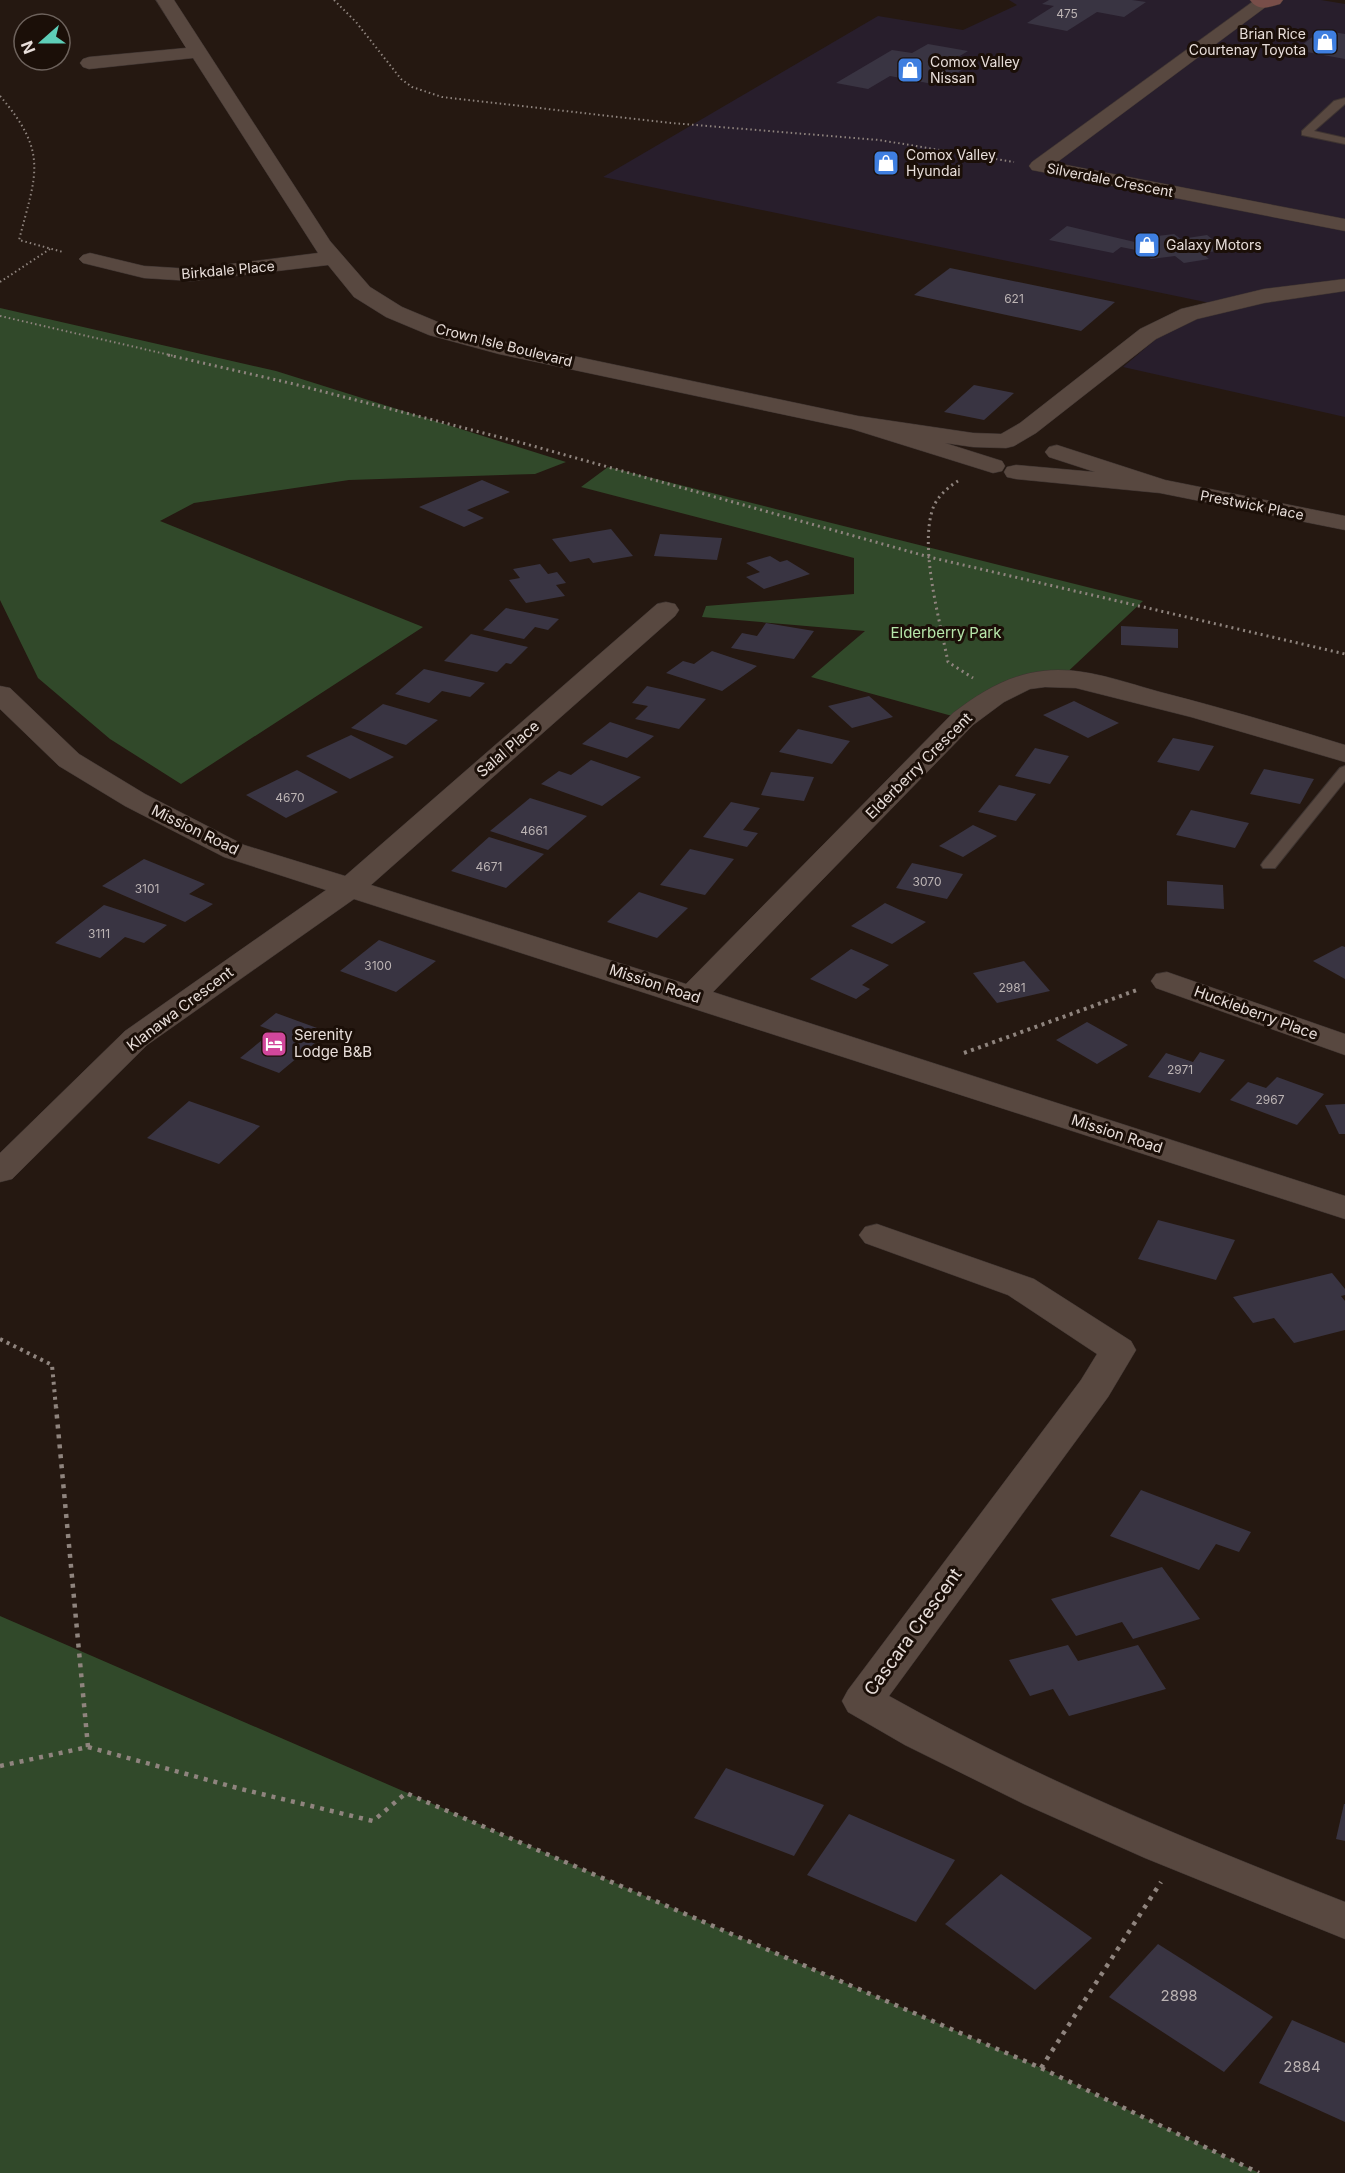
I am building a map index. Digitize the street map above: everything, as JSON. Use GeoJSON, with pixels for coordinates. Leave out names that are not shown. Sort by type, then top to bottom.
{"type":"FeatureCollection","features":[{"type":"Feature","properties":{"kind":"street","name":"Crown Isle Boulevard"},"geometry":{"type":"LineString","coordinates":[[165,0],[332,258],[362,292],[394,312],[437,330],[544,357],[858,423],[973,440],[1032,441],[1055,449]]}},
{"type":"Feature","properties":{"kind":"street","name":"Silverdale Crescent"},"geometry":{"type":"LineString","coordinates":[[1040,166],[1265,1]]}},
{"type":"Feature","properties":{"kind":"street"},"geometry":{"type":"LineString","coordinates":[[89,63],[198,52]]}},
{"type":"Feature","properties":{"kind":"street","name":"Silverdale Crescent"},"geometry":{"type":"LineString","coordinates":[[1040,166],[1345,225]]}},
{"type":"Feature","properties":{"kind":"street","name":"Birkdale Place"},"geometry":{"type":"LineString","coordinates":[[90,259],[144,272],[192,275],[332,258]]}},
{"type":"Feature","properties":{"kind":"street"},"geometry":{"type":"LineString","coordinates":[[1089,381],[1065,416],[1055,449],[1060,457],[1058,463],[1052,468],[1030,473],[1002,469],[987,462],[983,453],[990,445],[1005,441],[1028,428],[1149,334],[1189,314],[1264,296],[1345,285]]}},
{"type":"Feature","properties":{"kind":"street","name":"Crown Isle Boulevard"},"geometry":{"type":"LineString","coordinates":[[858,423],[1002,469]]}},
{"type":"Feature","properties":{"kind":"street","name":"Prestwick Place"},"geometry":{"type":"LineString","coordinates":[[1055,449],[1160,486]]}},
{"type":"Feature","properties":{"kind":"street","name":"Prestwick Place"},"geometry":{"type":"LineString","coordinates":[[1002,469],[1160,486],[1345,523]]}},
{"type":"Feature","properties":{"kind":"street","name":"Salal Place"},"geometry":{"type":"LineString","coordinates":[[349,888],[666,610]]}},
{"type":"Feature","properties":{"kind":"street","name":"Elderberry Crescent"},"geometry":{"type":"LineString","coordinates":[[692,996],[963,719],[997,694],[1030,681],[1060,679],[1093,683],[1235,719],[1345,754]]}},
{"type":"Feature","properties":{"kind":"street","name":"Mission Road"},"geometry":{"type":"LineString","coordinates":[[0,694],[69,760],[135,800],[234,851],[692,996],[1345,1208]]}},
{"type":"Feature","properties":{"kind":"street","name":"Klanawa Crescent"},"geometry":{"type":"LineString","coordinates":[[0,1172],[136,1038],[349,888]]}},
{"type":"Feature","properties":{"kind":"street","name":"Huckleberry Place"},"geometry":{"type":"LineString","coordinates":[[1167,981],[1345,1045]]}},
{"type":"Feature","properties":{"kind":"street","name":"Cascara Crescent"},"geometry":{"type":"LineString","coordinates":[[877,1235],[1021,1287],[1064,1312],[1118,1350],[1095,1388],[862,1701],[925,1738],[1179,1855],[1345,1921]]}},
{"type":"Feature","properties":{"kind":"lane"},"geometry":{"type":"LineString","coordinates":[[1345,101],[1338,103],[1306,134],[1345,141]]}},
{"type":"Feature","properties":{"kind":"lane"},"geometry":{"type":"LineString","coordinates":[[1269,865],[1345,771]]}},
{"type":"Feature","properties":{"kind":"path"},"geometry":{"type":"LineString","coordinates":[[334,0],[356,22],[401,79],[412,87],[442,97],[671,123],[879,140],[1040,166]]}},
{"type":"Feature","properties":{"kind":"path"},"geometry":{"type":"LineString","coordinates":[[0,96],[21,121],[35,157],[33,181],[19,240],[90,259]]}},
{"type":"Feature","properties":{"kind":"path"},"geometry":{"type":"LineString","coordinates":[[0,282],[51,249]]}},
{"type":"Feature","properties":{"kind":"path"},"geometry":{"type":"LineString","coordinates":[[0,316],[294,384],[526,444],[929,557],[1345,654]]}},
{"type":"Feature","properties":{"kind":"path"},"geometry":{"type":"LineString","coordinates":[[997,694],[948,662],[929,557],[932,509],[952,483],[1002,469]]}},
{"type":"Feature","properties":{"kind":"path"},"geometry":{"type":"LineString","coordinates":[[918,1069],[1115,996],[1167,981]]}},
{"type":"Feature","properties":{"kind":"path"},"geometry":{"type":"LineString","coordinates":[[0,1339],[52,1365],[88,1747]]}},
{"type":"Feature","properties":{"kind":"path"},"geometry":{"type":"LineString","coordinates":[[0,1766],[88,1747],[241,1789],[373,1821],[406,1793],[1041,2068],[1259,2173]]}},
{"type":"Feature","properties":{"kind":"path"},"geometry":{"type":"LineString","coordinates":[[1041,2068],[1179,1855]]}},
{"type":"Feature","properties":{"kind":"shaded area"},"geometry":{"type":"Polygon","coordinates":[[[1009,0],[1321,0],[1345,4],[1345,417],[1123,367],[1156,339],[1199,318],[1234,308],[603,177],[878,16],[963,30],[1017,5],[1009,0]]]}},
{"type":"Feature","properties":{"kind":"green space"},"geometry":{"type":"Polygon","coordinates":[[[0,308],[276,371],[566,462],[535,474],[349,480],[194,503],[160,521],[423,627],[181,784],[110,739],[38,678],[0,600],[0,308]]]}},
{"type":"Feature","properties":{"kind":"green space","name":"Elderberry Park"},"geometry":{"type":"Polygon","coordinates":[[[608,467],[1143,601],[1060,679],[1030,681],[963,719],[811,677],[865,631],[702,617],[706,606],[854,594],[854,558],[581,487],[608,467]]]}},
{"type":"Feature","properties":{"kind":"green space"},"geometry":{"type":"Polygon","coordinates":[[[0,1616],[1041,2068],[1259,2173],[0,2173],[0,1616]]]}},
{"type":"Feature","properties":{"kind":"building"},"geometry":{"type":"Polygon","coordinates":[[[1049,0],[1146,2],[1124,17],[1097,12],[1067,31],[1027,23],[1054,6],[1042,4],[1049,0]]]}},
{"type":"Feature","properties":{"kind":"building","name":"Brian Rice Courtenay Toyota"},"geometry":{"type":"Polygon","coordinates":[[[1321,30],[1345,34],[1345,59],[1296,50],[1321,30]]]}},
{"type":"Feature","properties":{"kind":"building","name":"Comox Valley Nissan"},"geometry":{"type":"Polygon","coordinates":[[[928,44],[968,51],[953,60],[971,64],[938,85],[890,76],[868,89],[836,83],[892,50],[912,53],[928,44]]]}},
{"type":"Feature","properties":{"kind":"building","name":"Galaxy Motors"},"geometry":{"type":"Polygon","coordinates":[[[1067,226],[1139,243],[1154,241],[1149,237],[1174,234],[1181,239],[1207,235],[1226,250],[1202,253],[1209,259],[1184,263],[1175,256],[1151,259],[1141,251],[1121,247],[1113,253],[1049,240],[1067,226]]]}},
{"type":"Feature","properties":{"kind":"building"},"geometry":{"type":"Polygon","coordinates":[[[950,268],[1115,302],[1081,331],[914,295],[950,268]]]}},
{"type":"Feature","properties":{"kind":"building"},"geometry":{"type":"Polygon","coordinates":[[[974,385],[1014,393],[984,420],[944,412],[974,385]]]}},
{"type":"Feature","properties":{"kind":"building"},"geometry":{"type":"Polygon","coordinates":[[[482,480],[510,492],[467,510],[484,518],[464,527],[419,507],[482,480]]]}},
{"type":"Feature","properties":{"kind":"building"},"geometry":{"type":"Polygon","coordinates":[[[611,529],[633,556],[593,563],[589,558],[570,562],[552,539],[611,529]]]}},
{"type":"Feature","properties":{"kind":"building"},"geometry":{"type":"Polygon","coordinates":[[[660,534],[722,538],[717,560],[654,556],[660,534]]]}},
{"type":"Feature","properties":{"kind":"building"},"geometry":{"type":"Polygon","coordinates":[[[770,556],[780,562],[787,560],[810,574],[764,589],[746,577],[760,572],[746,563],[770,556]]]}},
{"type":"Feature","properties":{"kind":"building"},"geometry":{"type":"Polygon","coordinates":[[[540,564],[548,574],[557,572],[566,583],[556,585],[565,596],[526,603],[509,580],[520,578],[513,569],[540,564]]]}},
{"type":"Feature","properties":{"kind":"building"},"geometry":{"type":"Polygon","coordinates":[[[506,608],[559,619],[548,630],[535,627],[524,639],[483,630],[506,608]]]}},
{"type":"Feature","properties":{"kind":"building"},"geometry":{"type":"Polygon","coordinates":[[[766,623],[814,631],[794,659],[731,648],[742,633],[757,636],[766,623]]]}},
{"type":"Feature","properties":{"kind":"building"},"geometry":{"type":"Polygon","coordinates":[[[1121,626],[1178,629],[1178,648],[1121,645],[1121,626]]]}},
{"type":"Feature","properties":{"kind":"building"},"geometry":{"type":"Polygon","coordinates":[[[471,634],[528,647],[511,664],[506,663],[497,672],[444,661],[471,634]]]}},
{"type":"Feature","properties":{"kind":"building"},"geometry":{"type":"Polygon","coordinates":[[[712,651],[757,666],[722,691],[666,673],[683,661],[694,664],[712,651]]]}},
{"type":"Feature","properties":{"kind":"building"},"geometry":{"type":"Polygon","coordinates":[[[424,669],[485,683],[470,697],[442,691],[429,703],[395,694],[424,669]]]}},
{"type":"Feature","properties":{"kind":"building"},"geometry":{"type":"Polygon","coordinates":[[[647,686],[706,699],[679,729],[635,719],[648,706],[632,703],[647,686]]]}},
{"type":"Feature","properties":{"kind":"building"},"geometry":{"type":"Polygon","coordinates":[[[869,696],[893,717],[852,728],[828,706],[869,696]]]}},
{"type":"Feature","properties":{"kind":"building"},"geometry":{"type":"Polygon","coordinates":[[[1074,701],[1119,723],[1088,738],[1043,715],[1074,701]]]}},
{"type":"Feature","properties":{"kind":"building"},"geometry":{"type":"Polygon","coordinates":[[[383,704],[438,720],[406,745],[351,728],[383,704]]]}},
{"type":"Feature","properties":{"kind":"building"},"geometry":{"type":"Polygon","coordinates":[[[610,722],[654,736],[627,758],[582,744],[610,722]]]}},
{"type":"Feature","properties":{"kind":"building"},"geometry":{"type":"Polygon","coordinates":[[[798,729],[850,741],[832,764],[779,752],[798,729]]]}},
{"type":"Feature","properties":{"kind":"building"},"geometry":{"type":"Polygon","coordinates":[[[351,735],[394,757],[350,779],[306,756],[351,735]]]}},
{"type":"Feature","properties":{"kind":"building"},"geometry":{"type":"Polygon","coordinates":[[[1173,738],[1214,746],[1199,771],[1157,762],[1173,738]]]}},
{"type":"Feature","properties":{"kind":"building"},"geometry":{"type":"Polygon","coordinates":[[[1035,748],[1069,756],[1050,784],[1015,776],[1035,748]]]}},
{"type":"Feature","properties":{"kind":"building"},"geometry":{"type":"Polygon","coordinates":[[[591,760],[641,777],[602,806],[541,784],[559,771],[571,775],[591,760]]]}},
{"type":"Feature","properties":{"kind":"building"},"geometry":{"type":"Polygon","coordinates":[[[1264,769],[1314,779],[1300,804],[1250,794],[1264,769]]]}},
{"type":"Feature","properties":{"kind":"building"},"geometry":{"type":"Polygon","coordinates":[[[297,770],[338,792],[286,818],[246,795],[297,770]]]}},
{"type":"Feature","properties":{"kind":"building"},"geometry":{"type":"Polygon","coordinates":[[[771,772],[814,777],[804,801],[761,795],[771,772]]]}},
{"type":"Feature","properties":{"kind":"building"},"geometry":{"type":"Polygon","coordinates":[[[999,785],[1036,794],[1016,821],[978,812],[999,785]]]}},
{"type":"Feature","properties":{"kind":"building"},"geometry":{"type":"Polygon","coordinates":[[[530,798],[587,816],[548,850],[490,831],[530,798]]]}},
{"type":"Feature","properties":{"kind":"building"},"geometry":{"type":"Polygon","coordinates":[[[731,802],[760,808],[743,830],[758,833],[747,847],[703,837],[731,802]]]}},
{"type":"Feature","properties":{"kind":"building"},"geometry":{"type":"Polygon","coordinates":[[[1191,810],[1249,823],[1235,848],[1176,835],[1191,810]]]}},
{"type":"Feature","properties":{"kind":"building"},"geometry":{"type":"Polygon","coordinates":[[[973,825],[997,836],[963,857],[939,846],[973,825]]]}},
{"type":"Feature","properties":{"kind":"building"},"geometry":{"type":"Polygon","coordinates":[[[489,837],[544,854],[506,888],[451,871],[489,837]]]}},
{"type":"Feature","properties":{"kind":"building"},"geometry":{"type":"Polygon","coordinates":[[[690,849],[734,859],[705,895],[660,885],[690,849]]]}},
{"type":"Feature","properties":{"kind":"building"},"geometry":{"type":"Polygon","coordinates":[[[144,859],[205,884],[189,894],[213,904],[185,922],[102,886],[144,859]]]}},
{"type":"Feature","properties":{"kind":"building"},"geometry":{"type":"Polygon","coordinates":[[[912,863],[963,874],[947,899],[896,888],[912,863]]]}},
{"type":"Feature","properties":{"kind":"building"},"geometry":{"type":"Polygon","coordinates":[[[1167,881],[1223,885],[1224,909],[1167,905],[1167,881]]]}},
{"type":"Feature","properties":{"kind":"building"},"geometry":{"type":"Polygon","coordinates":[[[639,892],[688,908],[657,938],[607,922],[639,892]]]}},
{"type":"Feature","properties":{"kind":"building"},"geometry":{"type":"Polygon","coordinates":[[[885,903],[926,922],[892,944],[851,926],[885,903]]]}},
{"type":"Feature","properties":{"kind":"building"},"geometry":{"type":"Polygon","coordinates":[[[104,905],[167,925],[144,943],[125,937],[100,958],[55,943],[104,905]]]}},
{"type":"Feature","properties":{"kind":"building"},"geometry":{"type":"Polygon","coordinates":[[[379,940],[436,961],[396,992],[340,971],[379,940]]]}},
{"type":"Feature","properties":{"kind":"building"},"geometry":{"type":"Polygon","coordinates":[[[1342,946],[1345,947],[1345,979],[1313,961],[1342,946]]]}},
{"type":"Feature","properties":{"kind":"building"},"geometry":{"type":"Polygon","coordinates":[[[851,949],[889,965],[862,985],[870,989],[856,999],[810,979],[851,949]]]}},
{"type":"Feature","properties":{"kind":"building"},"geometry":{"type":"Polygon","coordinates":[[[1024,961],[1050,991],[997,1003],[973,973],[1024,961]]]}},
{"type":"Feature","properties":{"kind":"building"},"geometry":{"type":"Polygon","coordinates":[[[276,1013],[328,1032],[279,1073],[240,1058],[273,1031],[260,1026],[276,1013]]]}},
{"type":"Feature","properties":{"kind":"building"},"geometry":{"type":"Polygon","coordinates":[[[1087,1022],[1128,1045],[1097,1064],[1056,1040],[1087,1022]]]}},
{"type":"Feature","properties":{"kind":"building"},"geometry":{"type":"Polygon","coordinates":[[[1200,1052],[1225,1060],[1200,1093],[1148,1077],[1166,1053],[1193,1062],[1200,1052]]]}},
{"type":"Feature","properties":{"kind":"building"},"geometry":{"type":"Polygon","coordinates":[[[1277,1077],[1324,1094],[1297,1125],[1230,1100],[1248,1082],[1266,1088],[1277,1077]]]}},
{"type":"Feature","properties":{"kind":"building"},"geometry":{"type":"Polygon","coordinates":[[[189,1101],[260,1126],[219,1164],[147,1138],[189,1101]]]}},
{"type":"Feature","properties":{"kind":"building"},"geometry":{"type":"Polygon","coordinates":[[[1345,1104],[1345,1134],[1339,1134],[1325,1105],[1345,1104]]]}},
{"type":"Feature","properties":{"kind":"building"},"geometry":{"type":"Polygon","coordinates":[[[1158,1220],[1235,1240],[1216,1280],[1138,1259],[1158,1220]]]}},
{"type":"Feature","properties":{"kind":"building"},"geometry":{"type":"Polygon","coordinates":[[[1332,1273],[1345,1289],[1345,1295],[1341,1296],[1345,1301],[1345,1330],[1294,1343],[1274,1318],[1253,1323],[1233,1297],[1332,1273]]]}},
{"type":"Feature","properties":{"kind":"building"},"geometry":{"type":"Polygon","coordinates":[[[1141,1490],[1251,1532],[1239,1552],[1216,1544],[1199,1570],[1110,1536],[1141,1490]]]}},
{"type":"Feature","properties":{"kind":"building"},"geometry":{"type":"Polygon","coordinates":[[[1162,1567],[1200,1619],[1133,1639],[1122,1622],[1076,1636],[1051,1599],[1162,1567]]]}},
{"type":"Feature","properties":{"kind":"building"},"geometry":{"type":"Polygon","coordinates":[[[1068,1645],[1078,1661],[1138,1645],[1166,1689],[1069,1716],[1053,1689],[1030,1696],[1009,1660],[1068,1645]]]}},
{"type":"Feature","properties":{"kind":"building"},"geometry":{"type":"Polygon","coordinates":[[[726,1768],[824,1805],[794,1856],[694,1818],[726,1768]]]}},
{"type":"Feature","properties":{"kind":"building"},"geometry":{"type":"Polygon","coordinates":[[[1345,1804],[1345,1841],[1336,1839],[1345,1804]]]}},
{"type":"Feature","properties":{"kind":"building"},"geometry":{"type":"Polygon","coordinates":[[[849,1814],[955,1860],[916,1922],[807,1875],[849,1814]]]}},
{"type":"Feature","properties":{"kind":"building"},"geometry":{"type":"Polygon","coordinates":[[[1001,1874],[1092,1938],[1035,1990],[945,1924],[1001,1874]]]}},
{"type":"Feature","properties":{"kind":"building"},"geometry":{"type":"Polygon","coordinates":[[[1158,1944],[1273,2017],[1224,2072],[1109,1997],[1158,1944]]]}},
{"type":"Feature","properties":{"kind":"building"},"geometry":{"type":"Polygon","coordinates":[[[1292,2020],[1345,2043],[1345,2122],[1259,2083],[1292,2020]]]}},
{"type":"Feature","properties":{"kind":"place","name":"Brian Rice Courtenay Toyota"},"geometry":{"type":"Point","coordinates":[1325,42]}},
{"type":"Feature","properties":{"kind":"place","name":"Comox Valley Nissan"},"geometry":{"type":"Point","coordinates":[910,70]}},
{"type":"Feature","properties":{"kind":"place","name":"Comox Valley Hyundai"},"geometry":{"type":"Point","coordinates":[886,163]}},
{"type":"Feature","properties":{"kind":"place","name":"Galaxy Motors"},"geometry":{"type":"Point","coordinates":[1147,245]}},
{"type":"Feature","properties":{"kind":"place","name":"Serenity Lodge B&B"},"geometry":{"type":"Point","coordinates":[274,1044]}}]}
